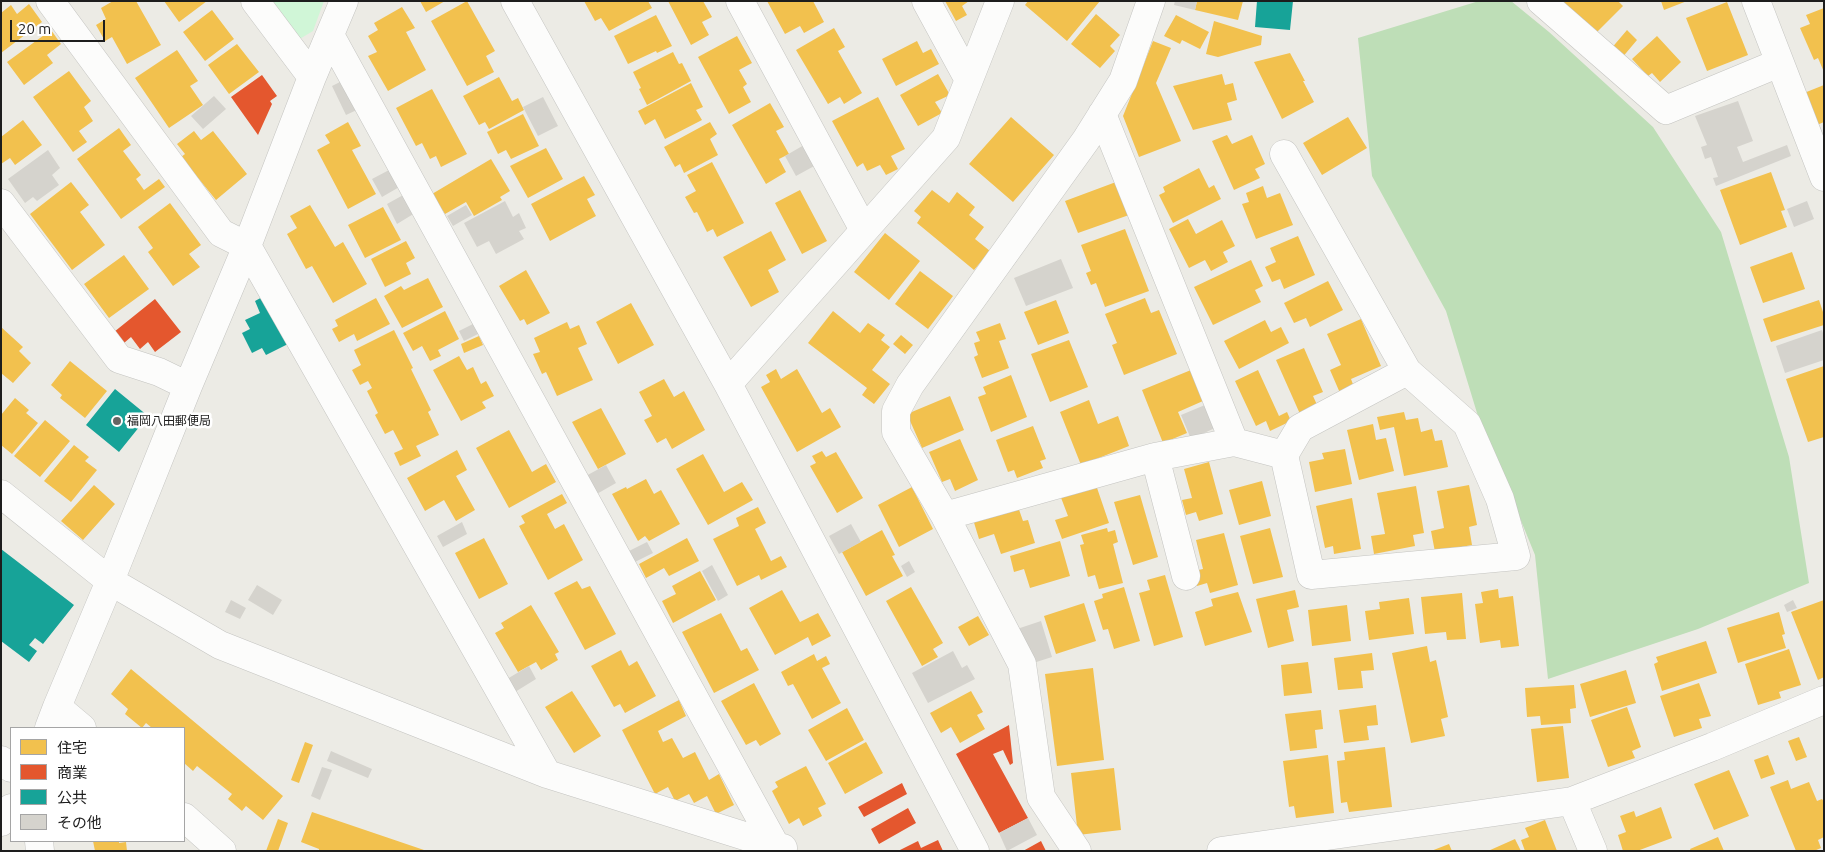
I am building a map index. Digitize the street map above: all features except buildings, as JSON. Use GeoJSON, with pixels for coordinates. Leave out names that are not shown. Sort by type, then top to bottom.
{"type":"FeatureCollection","features":[{"type":"Feature","properties":{"kind":"street"},"geometry":{"type":"LineString","coordinates":[[50,1],[221,233],[247,246],[547,774]]}},
{"type":"Feature","properties":{"kind":"street"},"geometry":{"type":"LineString","coordinates":[[255,1],[312,77]]}},
{"type":"Feature","properties":{"kind":"street"},"geometry":{"type":"LineString","coordinates":[[79,727],[53,717],[247,246],[312,77],[344,1]]}},
{"type":"Feature","properties":{"kind":"street"},"geometry":{"type":"LineString","coordinates":[[515,1],[728,384],[975,851]]}},
{"type":"Feature","properties":{"kind":"street"},"geometry":{"type":"LineString","coordinates":[[740,1],[864,230]]}},
{"type":"Feature","properties":{"kind":"street"},"geometry":{"type":"LineString","coordinates":[[926,1],[969,80]]}},
{"type":"Feature","properties":{"kind":"street"},"geometry":{"type":"LineString","coordinates":[[728,384],[946,138],[1000,1]]}},
{"type":"Feature","properties":{"kind":"street"},"geometry":{"type":"LineString","coordinates":[[1077,851],[1041,797],[1022,664],[945,516],[896,432],[896,411],[910,385],[1086,140],[1123,81],[1151,1]]}},
{"type":"Feature","properties":{"kind":"street"},"geometry":{"type":"LineString","coordinates":[[1541,1],[1666,110],[1779,63]]}},
{"type":"Feature","properties":{"kind":"street"},"geometry":{"type":"LineString","coordinates":[[1756,1],[1824,177]]}},
{"type":"Feature","properties":{"kind":"street"},"geometry":{"type":"LineString","coordinates":[[330,35],[782,848]]}},
{"type":"Feature","properties":{"kind":"street"},"geometry":{"type":"LineString","coordinates":[[1102,114],[1234,442]]}},
{"type":"Feature","properties":{"kind":"street"},"geometry":{"type":"LineString","coordinates":[[1284,154],[1407,371],[1467,424],[1500,499],[1516,556],[1311,575],[1284,455],[1300,428],[1407,371]]}},
{"type":"Feature","properties":{"kind":"street"},"geometry":{"type":"LineString","coordinates":[[1,204],[119,359],[159,372],[188,386]]}},
{"type":"Feature","properties":{"kind":"street"},"geometry":{"type":"LineString","coordinates":[[945,516],[1155,457],[1234,442],[1284,455]]}},
{"type":"Feature","properties":{"kind":"street"},"geometry":{"type":"LineString","coordinates":[[1155,457],[1186,576]]}},
{"type":"Feature","properties":{"kind":"street"},"geometry":{"type":"LineString","coordinates":[[1,494],[110,581],[220,645],[547,774],[782,848]]}},
{"type":"Feature","properties":{"kind":"street"},"geometry":{"type":"LineString","coordinates":[[1221,851],[1572,801],[1824,700]]}},
{"type":"Feature","properties":{"kind":"street"},"geometry":{"type":"LineString","coordinates":[[1572,801],[1593,851]]}},
{"type":"Feature","properties":{"kind":"street"},"geometry":{"type":"LineString","coordinates":[[1,822],[10,809]]}},
{"type":"Feature","properties":{"kind":"street"},"geometry":{"type":"LineString","coordinates":[[185,818],[222,851]]}},
{"type":"Feature","properties":{"kind":"green space"},"geometry":{"type":"Polygon","coordinates":[[[269,1],[324,1],[313,31],[298,40],[269,1]]]}},
{"type":"Feature","properties":{"kind":"green space"},"geometry":{"type":"Polygon","coordinates":[[[1479,1],[1511,1],[1549,32],[1653,127],[1721,232],[1789,457],[1809,583],[1698,629],[1548,679],[1535,555],[1477,413],[1446,311],[1372,176],[1358,38],[1479,1]]]}},
{"type":"Feature","properties":{"kind":"place","name":"福岡八田郵便局"},"geometry":{"type":"Point","coordinates":[117,421]}}]}
